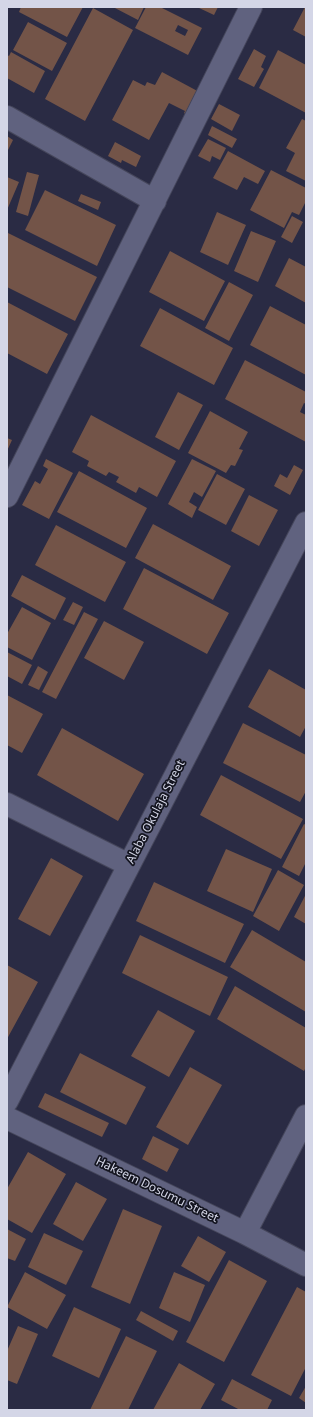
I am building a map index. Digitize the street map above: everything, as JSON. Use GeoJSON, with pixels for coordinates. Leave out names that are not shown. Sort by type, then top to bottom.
{"type":"FeatureCollection","features":[{"type":"Feature","properties":{"kind":"street"},"geometry":{"type":"LineString","coordinates":[[7,496],[155,201],[250,7]]}},
{"type":"Feature","properties":{"kind":"street"},"geometry":{"type":"LineString","coordinates":[[7,117],[155,201]]}},
{"type":"Feature","properties":{"kind":"street","name":"Alaba Okulaja Street"},"geometry":{"type":"LineString","coordinates":[[7,1101],[306,522]]}},
{"type":"Feature","properties":{"kind":"street"},"geometry":{"type":"LineString","coordinates":[[7,804],[129,865]]}},
{"type":"Feature","properties":{"kind":"street"},"geometry":{"type":"LineString","coordinates":[[245,1233],[306,1116]]}},
{"type":"Feature","properties":{"kind":"street","name":"Hakeem Dosumu Street"},"geometry":{"type":"LineString","coordinates":[[7,1118],[245,1233],[306,1265]]}},
{"type":"Feature","properties":{"kind":"building"},"geometry":{"type":"Polygon","coordinates":[[[21,7],[83,7],[67,37],[19,12],[21,7]]]}},
{"type":"Feature","properties":{"kind":"building"},"geometry":{"type":"Polygon","coordinates":[[[113,7],[144,7],[138,20],[113,7]]]}},
{"type":"Feature","properties":{"kind":"building"},"geometry":{"type":"Polygon","coordinates":[[[146,7],[160,7],[202,28],[188,55],[135,28],[146,7]],[[178,25],[175,31],[185,36],[188,30],[178,25]]]}},
{"type":"Feature","properties":{"kind":"building"},"geometry":{"type":"Polygon","coordinates":[[[197,7],[218,7],[214,15],[197,7]]]}},
{"type":"Feature","properties":{"kind":"building"},"geometry":{"type":"Polygon","coordinates":[[[306,7],[306,37],[293,30],[306,7]]]}},
{"type":"Feature","properties":{"kind":"building"},"geometry":{"type":"Polygon","coordinates":[[[93,8],[133,30],[85,121],[45,99],[93,8]]]}},
{"type":"Feature","properties":{"kind":"building"},"geometry":{"type":"Polygon","coordinates":[[[28,22],[67,43],[52,71],[13,50],[28,22]]]}},
{"type":"Feature","properties":{"kind":"building"},"geometry":{"type":"Polygon","coordinates":[[[254,49],[266,56],[261,67],[264,69],[254,87],[238,79],[254,49]]]}},
{"type":"Feature","properties":{"kind":"building"},"geometry":{"type":"Polygon","coordinates":[[[278,50],[306,65],[306,113],[259,88],[278,50]]]}},
{"type":"Feature","properties":{"kind":"building"},"geometry":{"type":"Polygon","coordinates":[[[11,52],[45,71],[34,93],[7,78],[7,55],[9,56],[11,52]]]}},
{"type":"Feature","properties":{"kind":"building"},"geometry":{"type":"Polygon","coordinates":[[[162,72],[203,94],[190,117],[184,113],[185,111],[169,103],[149,140],[112,120],[133,80],[145,86],[147,82],[155,85],[162,72]]]}},
{"type":"Feature","properties":{"kind":"building"},"geometry":{"type":"Polygon","coordinates":[[[219,104],[240,115],[232,131],[211,119],[219,104]]]}},
{"type":"Feature","properties":{"kind":"building"},"geometry":{"type":"Polygon","coordinates":[[[302,119],[306,121],[306,181],[286,171],[295,153],[286,148],[302,119]]]}},
{"type":"Feature","properties":{"kind":"building"},"geometry":{"type":"Polygon","coordinates":[[[212,126],[237,139],[232,148],[208,135],[212,126]]]}},
{"type":"Feature","properties":{"kind":"building"},"geometry":{"type":"Polygon","coordinates":[[[7,136],[13,140],[7,152],[7,136]]]}},
{"type":"Feature","properties":{"kind":"building"},"geometry":{"type":"Polygon","coordinates":[[[208,139],[226,148],[220,160],[212,156],[210,162],[198,156],[208,139]]]}},
{"type":"Feature","properties":{"kind":"building"},"geometry":{"type":"Polygon","coordinates":[[[115,142],[141,156],[136,167],[122,160],[121,163],[108,156],[115,142]]]}},
{"type":"Feature","properties":{"kind":"building"},"geometry":{"type":"Polygon","coordinates":[[[228,151],[265,171],[258,184],[244,177],[237,190],[213,178],[228,151]]]}},
{"type":"Feature","properties":{"kind":"building"},"geometry":{"type":"Polygon","coordinates":[[[271,170],[306,188],[306,201],[299,215],[292,212],[284,228],[250,210],[271,170]]]}},
{"type":"Feature","properties":{"kind":"building"},"geometry":{"type":"Polygon","coordinates":[[[27,172],[39,175],[28,216],[16,212],[27,172]]]}},
{"type":"Feature","properties":{"kind":"building"},"geometry":{"type":"Polygon","coordinates":[[[7,177],[19,182],[7,210],[7,177]]]}},
{"type":"Feature","properties":{"kind":"building"},"geometry":{"type":"Polygon","coordinates":[[[45,190],[116,225],[97,266],[25,230],[45,190]]]}},
{"type":"Feature","properties":{"kind":"building"},"geometry":{"type":"Polygon","coordinates":[[[81,194],[101,202],[98,210],[78,201],[81,194]]]}},
{"type":"Feature","properties":{"kind":"building"},"geometry":{"type":"Polygon","coordinates":[[[217,212],[246,225],[228,265],[200,252],[217,212]]]}},
{"type":"Feature","properties":{"kind":"building"},"geometry":{"type":"Polygon","coordinates":[[[292,216],[303,222],[292,243],[281,237],[292,216]]]}},
{"type":"Feature","properties":{"kind":"building"},"geometry":{"type":"Polygon","coordinates":[[[251,231],[276,241],[258,282],[234,271],[251,231]]]}},
{"type":"Feature","properties":{"kind":"building"},"geometry":{"type":"Polygon","coordinates":[[[8,233],[97,277],[75,321],[7,287],[8,233]]]}},
{"type":"Feature","properties":{"kind":"building"},"geometry":{"type":"Polygon","coordinates":[[[170,251],[225,281],[204,321],[149,292],[170,251]]]}},
{"type":"Feature","properties":{"kind":"building"},"geometry":{"type":"Polygon","coordinates":[[[289,258],[306,267],[306,303],[275,286],[289,258]]]}},
{"type":"Feature","properties":{"kind":"building"},"geometry":{"type":"Polygon","coordinates":[[[229,282],[253,295],[229,341],[205,328],[229,282]]]}},
{"type":"Feature","properties":{"kind":"building"},"geometry":{"type":"Polygon","coordinates":[[[7,302],[68,334],[47,374],[7,353],[7,302]]]}},
{"type":"Feature","properties":{"kind":"building"},"geometry":{"type":"Polygon","coordinates":[[[270,306],[306,325],[306,375],[250,345],[270,306]]]}},
{"type":"Feature","properties":{"kind":"building"},"geometry":{"type":"Polygon","coordinates":[[[160,308],[233,348],[214,385],[140,346],[160,308]]]}},
{"type":"Feature","properties":{"kind":"building"},"geometry":{"type":"Polygon","coordinates":[[[245,360],[306,392],[306,404],[304,403],[300,412],[306,415],[306,442],[225,399],[245,360]]]}},
{"type":"Feature","properties":{"kind":"building"},"geometry":{"type":"Polygon","coordinates":[[[178,392],[203,405],[179,450],[155,437],[178,392]]]}},
{"type":"Feature","properties":{"kind":"building"},"geometry":{"type":"Polygon","coordinates":[[[210,411],[248,432],[239,449],[243,450],[235,466],[231,465],[226,473],[188,453],[210,411]]]}},
{"type":"Feature","properties":{"kind":"building"},"geometry":{"type":"Polygon","coordinates":[[[91,415],[176,461],[157,497],[139,487],[136,493],[116,482],[119,477],[109,472],[106,476],[87,466],[89,461],[72,452],[91,415]]]}},
{"type":"Feature","properties":{"kind":"building"},"geometry":{"type":"Polygon","coordinates":[[[7,438],[12,440],[7,451],[7,438]]]}},
{"type":"Feature","properties":{"kind":"building"},"geometry":{"type":"Polygon","coordinates":[[[46,459],[73,473],[49,519],[22,505],[35,481],[40,484],[48,469],[43,466],[46,459]]]}},
{"type":"Feature","properties":{"kind":"building"},"geometry":{"type":"Polygon","coordinates":[[[192,459],[216,471],[202,497],[194,492],[189,502],[197,507],[192,518],[168,504],[192,459]]]}},
{"type":"Feature","properties":{"kind":"building"},"geometry":{"type":"Polygon","coordinates":[[[294,465],[303,470],[290,495],[274,486],[280,474],[287,478],[294,465]]]}},
{"type":"Feature","properties":{"kind":"building"},"geometry":{"type":"Polygon","coordinates":[[[79,471],[147,508],[126,548],[57,512],[79,471]]]}},
{"type":"Feature","properties":{"kind":"building"},"geometry":{"type":"Polygon","coordinates":[[[217,474],[245,489],[226,525],[198,510],[217,474]]]}},
{"type":"Feature","properties":{"kind":"building"},"geometry":{"type":"Polygon","coordinates":[[[249,495],[278,510],[259,546],[231,531],[249,495]]]}},
{"type":"Feature","properties":{"kind":"building"},"geometry":{"type":"Polygon","coordinates":[[[153,524],[231,566],[213,600],[135,558],[153,524]]]}},
{"type":"Feature","properties":{"kind":"building"},"geometry":{"type":"Polygon","coordinates":[[[56,525],[126,562],[105,602],[35,565],[56,525]]]}},
{"type":"Feature","properties":{"kind":"building"},"geometry":{"type":"Polygon","coordinates":[[[144,568],[229,613],[207,654],[123,609],[144,568]]]}},
{"type":"Feature","properties":{"kind":"building"},"geometry":{"type":"Polygon","coordinates":[[[22,575],[66,598],[55,620],[11,596],[22,575]]]}},
{"type":"Feature","properties":{"kind":"building"},"geometry":{"type":"Polygon","coordinates":[[[73,602],[83,607],[74,625],[63,620],[73,602]]]}},
{"type":"Feature","properties":{"kind":"building"},"geometry":{"type":"Polygon","coordinates":[[[22,607],[51,623],[32,660],[7,647],[7,634],[22,607]]]}},
{"type":"Feature","properties":{"kind":"building"},"geometry":{"type":"Polygon","coordinates":[[[84,612],[98,619],[56,699],[42,692],[84,612]]]}},
{"type":"Feature","properties":{"kind":"building"},"geometry":{"type":"Polygon","coordinates":[[[104,621],[144,642],[124,680],[84,658],[104,621]]]}},
{"type":"Feature","properties":{"kind":"building"},"geometry":{"type":"Polygon","coordinates":[[[7,652],[32,665],[22,684],[7,676],[7,652]]]}},
{"type":"Feature","properties":{"kind":"building"},"geometry":{"type":"Polygon","coordinates":[[[38,666],[48,672],[39,690],[28,685],[38,666]]]}},
{"type":"Feature","properties":{"kind":"building"},"geometry":{"type":"Polygon","coordinates":[[[269,669],[306,690],[306,726],[300,737],[248,707],[269,669]]]}},
{"type":"Feature","properties":{"kind":"building"},"geometry":{"type":"Polygon","coordinates":[[[7,695],[43,714],[22,753],[7,745],[7,695]]]}},
{"type":"Feature","properties":{"kind":"building"},"geometry":{"type":"Polygon","coordinates":[[[243,723],[306,755],[306,791],[300,802],[223,763],[243,723]]]}},
{"type":"Feature","properties":{"kind":"building"},"geometry":{"type":"Polygon","coordinates":[[[62,728],[144,774],[118,821],[37,775],[62,728]]]}},
{"type":"Feature","properties":{"kind":"building"},"geometry":{"type":"Polygon","coordinates":[[[221,775],[303,819],[281,859],[200,815],[221,775]]]}},
{"type":"Feature","properties":{"kind":"building"},"geometry":{"type":"Polygon","coordinates":[[[304,824],[306,825],[306,862],[299,876],[282,867],[304,824]]]}},
{"type":"Feature","properties":{"kind":"building"},"geometry":{"type":"Polygon","coordinates":[[[226,849],[272,869],[253,912],[207,891],[226,849]]]}},
{"type":"Feature","properties":{"kind":"building"},"geometry":{"type":"Polygon","coordinates":[[[51,858],[83,876],[50,936],[18,919],[51,858]]]}},
{"type":"Feature","properties":{"kind":"building"},"geometry":{"type":"Polygon","coordinates":[[[278,870],[304,885],[279,931],[253,916],[278,870]]]}},
{"type":"Feature","properties":{"kind":"building"},"geometry":{"type":"Polygon","coordinates":[[[154,882],[244,924],[225,963],[136,921],[154,882]]]}},
{"type":"Feature","properties":{"kind":"building"},"geometry":{"type":"Polygon","coordinates":[[[306,894],[306,924],[294,917],[306,894]]]}},
{"type":"Feature","properties":{"kind":"building"},"geometry":{"type":"Polygon","coordinates":[[[252,930],[306,962],[306,1012],[230,967],[252,930]]]}},
{"type":"Feature","properties":{"kind":"building"},"geometry":{"type":"Polygon","coordinates":[[[140,935],[228,977],[210,1016],[122,973],[140,935]]]}},
{"type":"Feature","properties":{"kind":"building"},"geometry":{"type":"Polygon","coordinates":[[[7,965],[38,982],[7,1039],[7,965]]]}},
{"type":"Feature","properties":{"kind":"building"},"geometry":{"type":"Polygon","coordinates":[[[235,986],[306,1028],[306,1067],[304,1071],[217,1019],[235,986]]]}},
{"type":"Feature","properties":{"kind":"building"},"geometry":{"type":"Polygon","coordinates":[[[158,1010],[195,1031],[169,1077],[131,1056],[158,1010]]]}},
{"type":"Feature","properties":{"kind":"building"},"geometry":{"type":"Polygon","coordinates":[[[80,1053],[146,1087],[126,1125],[60,1092],[80,1053]]]}},
{"type":"Feature","properties":{"kind":"building"},"geometry":{"type":"Polygon","coordinates":[[[190,1067],[222,1085],[188,1145],[156,1127],[190,1067]]]}},
{"type":"Feature","properties":{"kind":"building"},"geometry":{"type":"Polygon","coordinates":[[[45,1093],[109,1123],[102,1137],[38,1107],[45,1093]]]}},
{"type":"Feature","properties":{"kind":"building"},"geometry":{"type":"Polygon","coordinates":[[[153,1136],[179,1149],[167,1172],[142,1159],[153,1136]]]}},
{"type":"Feature","properties":{"kind":"building"},"geometry":{"type":"Polygon","coordinates":[[[28,1152],[66,1174],[32,1233],[7,1219],[7,1189],[28,1152]]]}},
{"type":"Feature","properties":{"kind":"building"},"geometry":{"type":"Polygon","coordinates":[[[76,1182],[107,1199],[83,1241],[53,1224],[76,1182]]]}},
{"type":"Feature","properties":{"kind":"building"},"geometry":{"type":"Polygon","coordinates":[[[123,1209],[162,1226],[130,1304],[91,1287],[123,1209]]]}},
{"type":"Feature","properties":{"kind":"building"},"geometry":{"type":"Polygon","coordinates":[[[7,1229],[26,1239],[15,1261],[7,1258],[7,1229]]]}},
{"type":"Feature","properties":{"kind":"building"},"geometry":{"type":"Polygon","coordinates":[[[44,1233],[83,1251],[66,1285],[28,1267],[44,1233]]]}},
{"type":"Feature","properties":{"kind":"building"},"geometry":{"type":"Polygon","coordinates":[[[198,1236],[226,1252],[209,1282],[181,1266],[198,1236]]]}},
{"type":"Feature","properties":{"kind":"building"},"geometry":{"type":"Polygon","coordinates":[[[229,1260],[267,1281],[224,1362],[186,1342],[229,1260]]]}},
{"type":"Feature","properties":{"kind":"building"},"geometry":{"type":"Polygon","coordinates":[[[25,1272],[66,1295],[47,1329],[7,1307],[25,1272]]]}},
{"type":"Feature","properties":{"kind":"building"},"geometry":{"type":"Polygon","coordinates":[[[174,1272],[205,1285],[190,1322],[159,1308],[174,1272]]]}},
{"type":"Feature","properties":{"kind":"building"},"geometry":{"type":"Polygon","coordinates":[[[297,1287],[306,1292],[306,1367],[291,1396],[251,1375],[297,1287]]]}},
{"type":"Feature","properties":{"kind":"building"},"geometry":{"type":"Polygon","coordinates":[[[74,1307],[121,1329],[99,1378],[52,1356],[74,1307]]]}},
{"type":"Feature","properties":{"kind":"building"},"geometry":{"type":"Polygon","coordinates":[[[141,1311],[178,1331],[173,1341],[136,1320],[141,1311]]]}},
{"type":"Feature","properties":{"kind":"building"},"geometry":{"type":"Polygon","coordinates":[[[18,1326],[38,1334],[17,1384],[7,1380],[7,1351],[18,1326]]]}},
{"type":"Feature","properties":{"kind":"building"},"geometry":{"type":"Polygon","coordinates":[[[126,1336],[157,1351],[128,1410],[90,1410],[126,1336]]]}},
{"type":"Feature","properties":{"kind":"building"},"geometry":{"type":"Polygon","coordinates":[[[179,1363],[215,1384],[200,1410],[153,1410],[179,1363]]]}},
{"type":"Feature","properties":{"kind":"building"},"geometry":{"type":"Polygon","coordinates":[[[232,1379],[272,1400],[267,1410],[240,1410],[221,1400],[232,1379]]]}},
{"type":"Feature","properties":{"kind":"building"},"geometry":{"type":"Polygon","coordinates":[[[306,1386],[306,1403],[299,1398],[306,1386]]]}}]}
